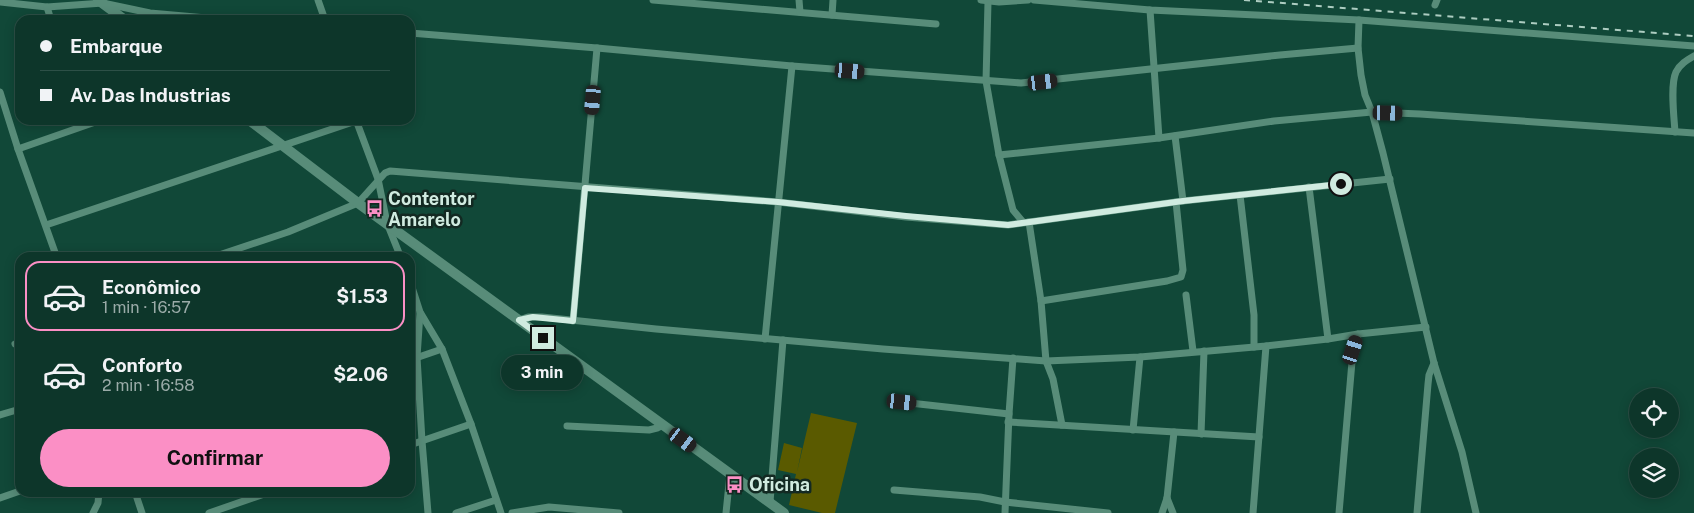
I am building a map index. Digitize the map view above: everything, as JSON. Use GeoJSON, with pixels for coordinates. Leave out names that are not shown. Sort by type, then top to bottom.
{"type":"FeatureCollection","features":[{"type":"Feature","properties":{"kind":"main road"},"geometry":{"type":"LineString","coordinates":[[100,2],[117,15]]}},
{"type":"Feature","properties":{"kind":"main road"},"geometry":{"type":"LineString","coordinates":[[255,125],[358,203],[784,513]]}},
{"type":"Feature","properties":{"kind":"street"},"geometry":{"type":"LineString","coordinates":[[318,0],[323,15]]}},
{"type":"Feature","properties":{"kind":"street"},"geometry":{"type":"LineString","coordinates":[[653,0],[936,24]]}},
{"type":"Feature","properties":{"kind":"street"},"geometry":{"type":"LineString","coordinates":[[799,0],[800,12]]}},
{"type":"Feature","properties":{"kind":"street"},"geometry":{"type":"LineString","coordinates":[[832,15],[833,0]]}},
{"type":"Feature","properties":{"kind":"street"},"geometry":{"type":"LineString","coordinates":[[1008,225],[1013,210],[999,155],[986,81],[984,1],[1028,0]]}},
{"type":"Feature","properties":{"kind":"street"},"geometry":{"type":"LineString","coordinates":[[1034,0],[1150,10],[1359,20],[1694,46]]}},
{"type":"Feature","properties":{"kind":"street"},"geometry":{"type":"LineString","coordinates":[[0,2],[47,7],[100,2],[150,13],[173,15]]}},
{"type":"Feature","properties":{"kind":"street"},"geometry":{"type":"LineString","coordinates":[[47,7],[49,15]]}},
{"type":"Feature","properties":{"kind":"street"},"geometry":{"type":"LineString","coordinates":[[1150,10],[1159,138]]}},
{"type":"Feature","properties":{"kind":"street"},"geometry":{"type":"LineString","coordinates":[[1359,20],[1358,48],[1365,95],[1372,112],[1390,179],[1434,363],[1455,427],[1476,513]]}},
{"type":"Feature","properties":{"kind":"street"},"geometry":{"type":"LineString","coordinates":[[415,34],[1021,83],[1358,48]]}},
{"type":"Feature","properties":{"kind":"street"},"geometry":{"type":"LineString","coordinates":[[573,321],[597,48]]}},
{"type":"Feature","properties":{"kind":"street"},"geometry":{"type":"LineString","coordinates":[[1675,132],[1675,75],[1682,63],[1694,56]]}},
{"type":"Feature","properties":{"kind":"street"},"geometry":{"type":"LineString","coordinates":[[765,339],[792,66]]}},
{"type":"Feature","properties":{"kind":"street"},"geometry":{"type":"LineString","coordinates":[[0,92],[18,149],[55,252]]}},
{"type":"Feature","properties":{"kind":"street"},"geometry":{"type":"LineString","coordinates":[[999,155],[1372,112],[1694,133]]}},
{"type":"Feature","properties":{"kind":"street"},"geometry":{"type":"LineString","coordinates":[[18,149],[80,125]]}},
{"type":"Feature","properties":{"kind":"street"},"geometry":{"type":"LineString","coordinates":[[46,225],[342,125]]}},
{"type":"Feature","properties":{"kind":"street"},"geometry":{"type":"LineString","coordinates":[[358,125],[378,179],[387,223],[399,252]]}},
{"type":"Feature","properties":{"kind":"street"},"geometry":{"type":"LineString","coordinates":[[1041,301],[1182,276],[1175,136]]}},
{"type":"Feature","properties":{"kind":"street"},"geometry":{"type":"LineString","coordinates":[[228,252],[288,232],[358,203],[378,179],[390,171],[778,202],[1008,225],[1179,201],[1390,179]]}},
{"type":"Feature","properties":{"kind":"street"},"geometry":{"type":"LineString","coordinates":[[1309,187],[1328,339]]}},
{"type":"Feature","properties":{"kind":"street"},"geometry":{"type":"LineString","coordinates":[[1240,195],[1254,315],[1254,347]]}},
{"type":"Feature","properties":{"kind":"street"},"geometry":{"type":"LineString","coordinates":[[1013,210],[1026,222],[1041,301],[1046,361],[1053,379],[1062,425]]}},
{"type":"Feature","properties":{"kind":"street"},"geometry":{"type":"LineString","coordinates":[[1186,295],[1193,351]]}},
{"type":"Feature","properties":{"kind":"street"},"geometry":{"type":"LineString","coordinates":[[415,296],[420,312],[442,349],[472,424],[501,513]]}},
{"type":"Feature","properties":{"kind":"street"},"geometry":{"type":"LineString","coordinates":[[415,350],[420,312]]}},
{"type":"Feature","properties":{"kind":"street"},"geometry":{"type":"LineString","coordinates":[[519,320],[533,317],[765,339],[1046,361],[1266,346],[1426,327]]}},
{"type":"Feature","properties":{"kind":"street"},"geometry":{"type":"LineString","coordinates":[[1339,513],[1353,350],[1358,334]]}},
{"type":"Feature","properties":{"kind":"street"},"geometry":{"type":"LineString","coordinates":[[1346,336],[1353,350]]}},
{"type":"Feature","properties":{"kind":"street"},"geometry":{"type":"LineString","coordinates":[[770,502],[783,340]]}},
{"type":"Feature","properties":{"kind":"street"},"geometry":{"type":"LineString","coordinates":[[1253,513],[1266,346]]}},
{"type":"Feature","properties":{"kind":"street"},"geometry":{"type":"LineString","coordinates":[[415,358],[442,349]]}},
{"type":"Feature","properties":{"kind":"street"},"geometry":{"type":"LineString","coordinates":[[1201,434],[1204,350]]}},
{"type":"Feature","properties":{"kind":"street"},"geometry":{"type":"LineString","coordinates":[[1133,430],[1140,356]]}},
{"type":"Feature","properties":{"kind":"street"},"geometry":{"type":"LineString","coordinates":[[1004,513],[1008,414],[1013,358]]}},
{"type":"Feature","properties":{"kind":"street"},"geometry":{"type":"LineString","coordinates":[[1418,513],[1428,384],[1429,375],[1434,363]]}},
{"type":"Feature","properties":{"kind":"street"},"geometry":{"type":"LineString","coordinates":[[415,368],[428,513]]}},
{"type":"Feature","properties":{"kind":"street"},"geometry":{"type":"LineString","coordinates":[[902,402],[1008,414]]}},
{"type":"Feature","properties":{"kind":"street"},"geometry":{"type":"LineString","coordinates":[[0,415],[15,410]]}},
{"type":"Feature","properties":{"kind":"street"},"geometry":{"type":"LineString","coordinates":[[1008,422],[1259,437]]}},
{"type":"Feature","properties":{"kind":"street"},"geometry":{"type":"LineString","coordinates":[[415,443],[472,424]]}},
{"type":"Feature","properties":{"kind":"street"},"geometry":{"type":"LineString","coordinates":[[566,426],[649,430],[662,425]]}},
{"type":"Feature","properties":{"kind":"street"},"geometry":{"type":"LineString","coordinates":[[1162,513],[1167,498],[1174,432]]}},
{"type":"Feature","properties":{"kind":"street"},"geometry":{"type":"LineString","coordinates":[[726,513],[730,474]]}},
{"type":"Feature","properties":{"kind":"street"},"geometry":{"type":"LineString","coordinates":[[894,490],[980,497],[1005,502],[1108,513]]}},
{"type":"Feature","properties":{"kind":"street"},"geometry":{"type":"LineString","coordinates":[[0,498],[15,494]]}},
{"type":"Feature","properties":{"kind":"street"},"geometry":{"type":"LineString","coordinates":[[93,513],[99,497]]}},
{"type":"Feature","properties":{"kind":"street"},"geometry":{"type":"LineString","coordinates":[[136,497],[142,513]]}},
{"type":"Feature","properties":{"kind":"street"},"geometry":{"type":"LineString","coordinates":[[208,513],[255,497]]}},
{"type":"Feature","properties":{"kind":"street"},"geometry":{"type":"LineString","coordinates":[[1167,498],[1172,513]]}},
{"type":"Feature","properties":{"kind":"street"},"geometry":{"type":"LineString","coordinates":[[456,513],[496,500]]}},
{"type":"Feature","properties":{"kind":"street"},"geometry":{"type":"LineString","coordinates":[[512,513],[549,507],[619,513]]}},
{"type":"Feature","properties":{"kind":"shaded area"},"geometry":{"type":"Polygon","coordinates":[[[811,413],[857,423],[835,513],[822,513],[789,505],[796,474],[778,470],[784,443],[802,448],[797,472],[811,413]]]}},
{"type":"Feature","properties":{"kind":"railway"},"geometry":{"type":"LineString","coordinates":[[1244,0],[1694,36]]}},
{"type":"Feature","properties":{"kind":"place","name":"Contentor Amarelo"},"geometry":{"type":"Point","coordinates":[374,208]}},
{"type":"Feature","properties":{"kind":"place","name":"Oficina"},"geometry":{"type":"Point","coordinates":[735,484]}},
{"type":"Feature","properties":{"kind":"route"},"geometry":{"type":"LineString","coordinates":[[543,338],[519,320],[533,317],[573,321],[585,188],[778,202],[1008,225],[1183,201],[1341,184]]}}]}
